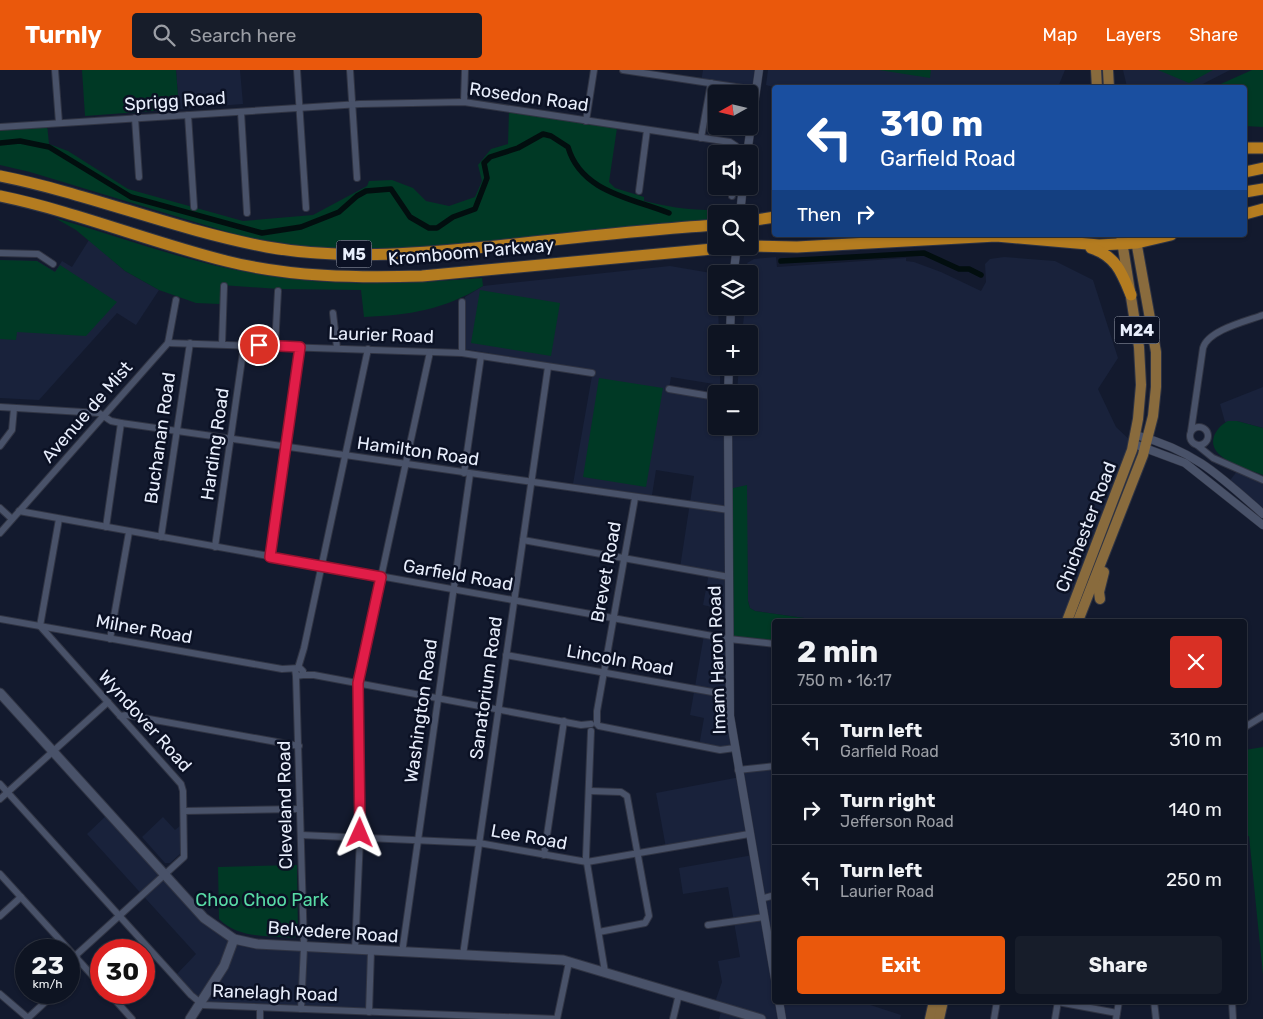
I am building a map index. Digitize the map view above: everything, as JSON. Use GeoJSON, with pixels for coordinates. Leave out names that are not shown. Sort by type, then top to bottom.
{"type":"FeatureCollection","features":[{"type":"Feature","properties":{"kind":"highway"},"geometry":{"type":"LineString","coordinates":[[1247,148],[1263,148]]}},
{"type":"Feature","properties":{"kind":"highway"},"geometry":{"type":"LineString","coordinates":[[1247,172],[1263,168]]}},
{"type":"Feature","properties":{"kind":"highway"},"geometry":{"type":"LineString","coordinates":[[0,169],[38,179],[52,187]]}},
{"type":"Feature","properties":{"kind":"highway","name":"Kromboom Parkway"},"geometry":{"type":"LineString","coordinates":[[0,176],[52,187],[196,230],[268,247],[345,254],[420,253],[708,226]]}},
{"type":"Feature","properties":{"kind":"highway"},"geometry":{"type":"LineString","coordinates":[[1247,192],[1263,188]]}},
{"type":"Feature","properties":{"kind":"highway","name":"Kromboom Parkway"},"geometry":{"type":"LineString","coordinates":[[0,196],[71,213],[226,261],[301,273],[380,278],[422,276],[708,250]]}},
{"type":"Feature","properties":{"kind":"highway"},"geometry":{"type":"LineString","coordinates":[[1247,213],[1263,209]]}},
{"type":"Feature","properties":{"kind":"highway"},"geometry":{"type":"LineString","coordinates":[[758,220],[772,218]]}},
{"type":"Feature","properties":{"kind":"highway"},"geometry":{"type":"LineString","coordinates":[[758,222],[772,222]]}},
{"type":"Feature","properties":{"kind":"highway","name":"Kromboom Parkway"},"geometry":{"type":"LineString","coordinates":[[758,245],[835,237]]}},
{"type":"Feature","properties":{"kind":"highway"},"geometry":{"type":"LineString","coordinates":[[758,246],[797,247],[978,237]]}},
{"type":"Feature","properties":{"kind":"highway"},"geometry":{"type":"LineString","coordinates":[[1006,237],[1079,244],[1154,237]]}},
{"type":"Feature","properties":{"kind":"highway"},"geometry":{"type":"LineString","coordinates":[[1079,244],[1112,258],[1123,274],[1131,296]]}},
{"type":"Feature","properties":{"kind":"main road"},"geometry":{"type":"LineString","coordinates":[[1096,70],[1097,85]]}},
{"type":"Feature","properties":{"kind":"main road"},"geometry":{"type":"LineString","coordinates":[[1108,70],[1110,85]]}},
{"type":"Feature","properties":{"kind":"main road","name":"M24"},"geometry":{"type":"LineString","coordinates":[[1136,239],[1156,352],[1156,387],[1147,443]]}},
{"type":"Feature","properties":{"kind":"main road","name":"M24"},"geometry":{"type":"LineString","coordinates":[[1122,240],[1141,371],[1135,439]]}},
{"type":"Feature","properties":{"kind":"main road","name":"Chichester Road"},"geometry":{"type":"LineString","coordinates":[[1068,619],[1135,439]]}},
{"type":"Feature","properties":{"kind":"main road","name":"Chichester Road"},"geometry":{"type":"LineString","coordinates":[[1079,619],[1147,443]]}},
{"type":"Feature","properties":{"kind":"main road"},"geometry":{"type":"LineString","coordinates":[[1100,599],[1099,589],[1112,548],[1111,540]]}},
{"type":"Feature","properties":{"kind":"main road","name":"Belvedere Road"},"geometry":{"type":"LineString","coordinates":[[0,693],[208,922],[237,940],[304,947],[569,962],[761,1019]]}},
{"type":"Feature","properties":{"kind":"main road"},"geometry":{"type":"LineString","coordinates":[[190,1019],[224,966],[237,940]]}},
{"type":"Feature","properties":{"kind":"main road"},"geometry":{"type":"LineString","coordinates":[[930,1019],[933,1004]]}},
{"type":"Feature","properties":{"kind":"main road"},"geometry":{"type":"LineString","coordinates":[[939,1019],[942,1004]]}},
{"type":"Feature","properties":{"kind":"street"},"geometry":{"type":"LineString","coordinates":[[55,70],[59,123]]}},
{"type":"Feature","properties":{"kind":"street"},"geometry":{"type":"LineString","coordinates":[[297,70],[306,208]]}},
{"type":"Feature","properties":{"kind":"street"},"geometry":{"type":"LineString","coordinates":[[350,70],[357,178]]}},
{"type":"Feature","properties":{"kind":"street"},"geometry":{"type":"LineString","coordinates":[[464,102],[465,70]]}},
{"type":"Feature","properties":{"kind":"street"},"geometry":{"type":"LineString","coordinates":[[586,121],[594,70]]}},
{"type":"Feature","properties":{"kind":"street"},"geometry":{"type":"LineString","coordinates":[[623,70],[724,85]]}},
{"type":"Feature","properties":{"kind":"street"},"geometry":{"type":"LineString","coordinates":[[757,85],[759,70]]}},
{"type":"Feature","properties":{"kind":"street"},"geometry":{"type":"LineString","coordinates":[[702,138],[711,83]]}},
{"type":"Feature","properties":{"kind":"street","name":"Rosedon Road"},"geometry":{"type":"LineString","coordinates":[[352,105],[464,102],[702,138],[734,145]]}},
{"type":"Feature","properties":{"kind":"street","name":"Sprigg Road"},"geometry":{"type":"LineString","coordinates":[[0,127],[352,105]]}},
{"type":"Feature","properties":{"kind":"street"},"geometry":{"type":"LineString","coordinates":[[241,112],[247,213]]}},
{"type":"Feature","properties":{"kind":"street"},"geometry":{"type":"LineString","coordinates":[[188,115],[194,207]]}},
{"type":"Feature","properties":{"kind":"street"},"geometry":{"type":"LineString","coordinates":[[135,118],[139,177]]}},
{"type":"Feature","properties":{"kind":"street"},"geometry":{"type":"LineString","coordinates":[[639,191],[647,130]]}},
{"type":"Feature","properties":{"kind":"street"},"geometry":{"type":"LineString","coordinates":[[0,253],[38,254],[53,264]]}},
{"type":"Feature","properties":{"kind":"street"},"geometry":{"type":"LineString","coordinates":[[222,344],[224,286]]}},
{"type":"Feature","properties":{"kind":"street"},"geometry":{"type":"LineString","coordinates":[[274,346],[278,291]]}},
{"type":"Feature","properties":{"kind":"street"},"geometry":{"type":"LineString","coordinates":[[168,343],[176,300]]}},
{"type":"Feature","properties":{"kind":"street"},"geometry":{"type":"LineString","coordinates":[[462,302],[462,353]]}},
{"type":"Feature","properties":{"kind":"street"},"geometry":{"type":"LineString","coordinates":[[333,313],[337,348]]}},
{"type":"Feature","properties":{"kind":"street"},"geometry":{"type":"LineString","coordinates":[[1263,315],[1218,332],[1206,340],[1203,348],[1189,438],[1217,459],[1263,480]]}},
{"type":"Feature","properties":{"kind":"street","name":"Laurier Road"},"geometry":{"type":"LineString","coordinates":[[168,343],[462,353],[592,374]]}},
{"type":"Feature","properties":{"kind":"street","name":"Avenue de Mist"},"geometry":{"type":"LineString","coordinates":[[0,533],[168,343]]}},
{"type":"Feature","properties":{"kind":"street","name":"Buchanan Road"},"geometry":{"type":"LineString","coordinates":[[161,537],[190,343]]}},
{"type":"Feature","properties":{"kind":"street","name":"Harding Road"},"geometry":{"type":"LineString","coordinates":[[215,547],[244,345]]}},
{"type":"Feature","properties":{"kind":"street"},"geometry":{"type":"LineString","coordinates":[[270,557],[300,347]]}},
{"type":"Feature","properties":{"kind":"street","name":"Cleveland Road"},"geometry":{"type":"LineString","coordinates":[[302,1009],[304,947],[299,672],[368,349]]}},
{"type":"Feature","properties":{"kind":"street"},"geometry":{"type":"LineString","coordinates":[[355,950],[360,837],[358,683],[430,352]]}},
{"type":"Feature","properties":{"kind":"street","name":"Washington Road"},"geometry":{"type":"LineString","coordinates":[[402,953],[454,590],[481,356]]}},
{"type":"Feature","properties":{"kind":"street","name":"Sanatorium Road"},"geometry":{"type":"LineString","coordinates":[[463,955],[548,367]]}},
{"type":"Feature","properties":{"kind":"street"},"geometry":{"type":"LineString","coordinates":[[669,389],[708,396]]}},
{"type":"Feature","properties":{"kind":"street"},"geometry":{"type":"LineString","coordinates":[[1195,405],[1200,426],[1206,430],[1210,450],[1217,459]]}},
{"type":"Feature","properties":{"kind":"street","name":"Hamilton Road"},"geometry":{"type":"LineString","coordinates":[[0,407],[99,413],[111,421],[121,423],[729,510]]}},
{"type":"Feature","properties":{"kind":"street"},"geometry":{"type":"LineString","coordinates":[[0,446],[12,430],[14,408]]}},
{"type":"Feature","properties":{"kind":"street"},"geometry":{"type":"LineString","coordinates":[[106,527],[121,423]]}},
{"type":"Feature","properties":{"kind":"street"},"geometry":{"type":"LineString","coordinates":[[1190,431],[1200,426]]}},
{"type":"Feature","properties":{"kind":"street","name":"Imam Haron Road"},"geometry":{"type":"LineString","coordinates":[[728,435],[729,695],[738,770],[749,834],[764,916],[772,941]]}},
{"type":"Feature","properties":{"kind":"street"},"geometry":{"type":"LineString","coordinates":[[1135,439],[1183,451],[1202,462],[1263,514]]}},
{"type":"Feature","properties":{"kind":"street"},"geometry":{"type":"LineString","coordinates":[[1197,445],[1207,441]]}},
{"type":"Feature","properties":{"kind":"street"},"geometry":{"type":"LineString","coordinates":[[1147,443],[1197,470],[1263,526]]}},
{"type":"Feature","properties":{"kind":"street","name":"Brevet Road"},"geometry":{"type":"LineString","coordinates":[[606,972],[587,862],[592,742],[635,498]]}},
{"type":"Feature","properties":{"kind":"street"},"geometry":{"type":"LineString","coordinates":[[0,508],[12,519]]}},
{"type":"Feature","properties":{"kind":"street","name":"Garfield Road"},"geometry":{"type":"LineString","coordinates":[[19,511],[729,639],[772,644]]}},
{"type":"Feature","properties":{"kind":"street"},"geometry":{"type":"LineString","coordinates":[[40,626],[59,519]]}},
{"type":"Feature","properties":{"kind":"street"},"geometry":{"type":"LineString","coordinates":[[110,639],[129,532]]}},
{"type":"Feature","properties":{"kind":"street"},"geometry":{"type":"LineString","coordinates":[[523,540],[729,577]]}},
{"type":"Feature","properties":{"kind":"street","name":"Milner Road"},"geometry":{"type":"LineString","coordinates":[[0,619],[723,750],[735,748]]}},
{"type":"Feature","properties":{"kind":"street","name":"Wyndover Road"},"geometry":{"type":"LineString","coordinates":[[40,626],[181,784],[184,811],[184,855],[80,953]]}},
{"type":"Feature","properties":{"kind":"street","name":"Lincoln Road"},"geometry":{"type":"LineString","coordinates":[[506,655],[729,695]]}},
{"type":"Feature","properties":{"kind":"street"},"geometry":{"type":"LineString","coordinates":[[0,799],[108,702]]}},
{"type":"Feature","properties":{"kind":"street"},"geometry":{"type":"LineString","coordinates":[[120,716],[128,715],[299,746]]}},
{"type":"Feature","properties":{"kind":"street"},"geometry":{"type":"LineString","coordinates":[[1247,726],[1263,716]]}},
{"type":"Feature","properties":{"kind":"street"},"geometry":{"type":"LineString","coordinates":[[544,855],[564,721]]}},
{"type":"Feature","properties":{"kind":"street"},"geometry":{"type":"LineString","coordinates":[[738,770],[772,766]]}},
{"type":"Feature","properties":{"kind":"street","name":"Ranelagh Road"},"geometry":{"type":"LineString","coordinates":[[0,784],[200,1003],[204,1005],[557,1019]]}},
{"type":"Feature","properties":{"kind":"street"},"geometry":{"type":"LineString","coordinates":[[590,790],[623,792],[627,796],[648,921],[599,932]]}},
{"type":"Feature","properties":{"kind":"street"},"geometry":{"type":"LineString","coordinates":[[184,811],[300,809]]}},
{"type":"Feature","properties":{"kind":"street","name":"Lee Road"},"geometry":{"type":"LineString","coordinates":[[301,835],[479,843],[587,862],[749,834]]}},
{"type":"Feature","properties":{"kind":"street"},"geometry":{"type":"LineString","coordinates":[[0,874],[60,939]]}},
{"type":"Feature","properties":{"kind":"street"},"geometry":{"type":"LineString","coordinates":[[761,899],[772,896]]}},
{"type":"Feature","properties":{"kind":"street"},"geometry":{"type":"LineString","coordinates":[[0,916],[21,897]]}},
{"type":"Feature","properties":{"kind":"street"},"geometry":{"type":"LineString","coordinates":[[708,926],[764,916]]}},
{"type":"Feature","properties":{"kind":"street"},"geometry":{"type":"LineString","coordinates":[[369,1012],[371,951]]}},
{"type":"Feature","properties":{"kind":"street"},"geometry":{"type":"LineString","coordinates":[[80,961],[90,973]]}},
{"type":"Feature","properties":{"kind":"street"},"geometry":{"type":"LineString","coordinates":[[557,1019],[569,962]]}},
{"type":"Feature","properties":{"kind":"street"},"geometry":{"type":"LineString","coordinates":[[0,994],[28,1019],[44,1004]]}},
{"type":"Feature","properties":{"kind":"street"},"geometry":{"type":"LineString","coordinates":[[673,1019],[679,994]]}},
{"type":"Feature","properties":{"kind":"street"},"geometry":{"type":"LineString","coordinates":[[119,1004],[132,1019]]}},
{"type":"Feature","properties":{"kind":"street"},"geometry":{"type":"LineString","coordinates":[[780,1004],[782,1019]]}},
{"type":"Feature","properties":{"kind":"street"},"geometry":{"type":"LineString","coordinates":[[994,1019],[996,1004]]}},
{"type":"Feature","properties":{"kind":"street"},"geometry":{"type":"LineString","coordinates":[[1055,1019],[1058,1004]]}},
{"type":"Feature","properties":{"kind":"street"},"geometry":{"type":"LineString","coordinates":[[1066,1004],[1117,1016]]}},
{"type":"Feature","properties":{"kind":"street"},"geometry":{"type":"LineString","coordinates":[[1154,1004],[1156,1019]]}},
{"type":"Feature","properties":{"kind":"street"},"geometry":{"type":"LineString","coordinates":[[1232,1004],[1233,1019]]}},
{"type":"Feature","properties":{"kind":"street"},"geometry":{"type":"LineString","coordinates":[[261,1019],[262,1008]]}},
{"type":"Feature","properties":{"kind":"street"},"geometry":{"type":"LineString","coordinates":[[323,1010],[323,1019]]}},
{"type":"Feature","properties":{"kind":"shaded area"},"geometry":{"type":"Polygon","coordinates":[[[176,70],[240,70],[243,104],[179,109],[176,70]]]}},
{"type":"Feature","properties":{"kind":"shaded area"},"geometry":{"type":"Polygon","coordinates":[[[703,70],[759,70],[757,85],[722,85],[701,82],[703,70]]]}},
{"type":"Feature","properties":{"kind":"shaded area"},"geometry":{"type":"Polygon","coordinates":[[[768,70],[1065,70],[1059,85],[772,85],[772,87],[766,85],[768,70]]]}},
{"type":"Feature","properties":{"kind":"shaded area"},"geometry":{"type":"Polygon","coordinates":[[[1123,70],[1230,70],[1201,85],[1127,85],[1123,70]]]}},
{"type":"Feature","properties":{"kind":"shaded area"},"geometry":{"type":"Polygon","coordinates":[[[89,240],[125,271],[159,290],[136,325],[117,313],[39,400],[0,398],[0,260],[37,261],[55,272],[62,261],[72,267],[89,240]]]}},
{"type":"Feature","properties":{"kind":"shaded area"},"geometry":{"type":"Polygon","coordinates":[[[776,257],[777,267],[906,258],[906,261],[941,272],[981,291],[986,282],[985,264],[990,259],[1004,257],[1055,261],[1093,280],[1118,358],[1098,389],[1116,427],[1134,444],[1068,619],[811,619],[755,611],[750,608],[748,601],[746,485],[729,611],[703,605],[709,573],[680,568],[694,476],[656,470],[652,495],[573,484],[593,370],[465,349],[465,297],[483,286],[670,266],[708,272],[708,315],[718,315],[719,325],[708,325],[708,375],[720,375],[720,385],[671,377],[669,389],[708,396],[708,435],[758,435],[758,385],[738,385],[738,375],[758,375],[758,325],[743,325],[744,315],[758,315],[758,265],[748,265],[747,263],[754,259],[776,257]]]}},
{"type":"Feature","properties":{"kind":"shaded area"},"geometry":{"type":"Polygon","coordinates":[[[1263,387],[1263,428],[1237,421],[1225,422],[1220,404],[1263,387]]]}},
{"type":"Feature","properties":{"kind":"shaded area"},"geometry":{"type":"Polygon","coordinates":[[[1238,470],[1263,480],[1263,514],[1228,483],[1238,470]]]}},
{"type":"Feature","properties":{"kind":"shaded area"},"geometry":{"type":"Polygon","coordinates":[[[704,635],[729,639],[735,748],[699,746],[704,718],[690,715],[704,635]]]}},
{"type":"Feature","properties":{"kind":"shaded area"},"geometry":{"type":"Polygon","coordinates":[[[772,766],[772,1004],[867,1004],[901,1015],[900,1019],[719,1019],[722,1008],[714,1005],[722,982],[718,961],[740,957],[728,887],[683,894],[679,868],[753,855],[749,834],[666,848],[656,793],[740,777],[738,770],[772,766]]]}},
{"type":"Feature","properties":{"kind":"shaded area"},"geometry":{"type":"Polygon","coordinates":[[[109,813],[204,918],[234,939],[371,951],[369,1012],[203,1005],[175,976],[196,954],[87,834],[109,813]]]}},
{"type":"Feature","properties":{"kind":"shaded area"},"geometry":{"type":"Polygon","coordinates":[[[163,817],[175,830],[180,826],[180,854],[170,863],[165,863],[142,837],[163,817]]]}},
{"type":"Feature","properties":{"kind":"green space"},"geometry":{"type":"Polygon","coordinates":[[[82,70],[176,70],[179,109],[85,116],[82,70]]]}},
{"type":"Feature","properties":{"kind":"green space"},"geometry":{"type":"Polygon","coordinates":[[[879,70],[931,70],[930,78],[879,70]]]}},
{"type":"Feature","properties":{"kind":"green space"},"geometry":{"type":"Polygon","coordinates":[[[1158,70],[1213,70],[1189,83],[1158,70]]]}},
{"type":"Feature","properties":{"kind":"green space"},"geometry":{"type":"Polygon","coordinates":[[[1252,70],[1263,70],[1263,127],[1247,126],[1247,85],[1218,85],[1252,70]]]}},
{"type":"Feature","properties":{"kind":"green space"},"geometry":{"type":"Polygon","coordinates":[[[509,111],[617,128],[609,182],[615,188],[644,197],[644,201],[677,208],[708,210],[708,221],[417,249],[339,249],[301,246],[241,236],[30,172],[0,165],[0,127],[47,124],[49,144],[68,151],[128,189],[243,221],[313,215],[367,186],[369,181],[392,180],[413,188],[426,201],[449,206],[475,197],[482,181],[478,165],[491,149],[508,144],[509,111]]]}},
{"type":"Feature","properties":{"kind":"green space"},"geometry":{"type":"Polygon","coordinates":[[[55,218],[158,250],[210,264],[263,275],[345,283],[427,282],[482,278],[483,286],[440,306],[411,313],[381,316],[364,317],[361,290],[279,289],[221,285],[220,304],[196,303],[159,290],[125,271],[76,230],[55,218]]]}},
{"type":"Feature","properties":{"kind":"green space"},"geometry":{"type":"Polygon","coordinates":[[[0,260],[37,261],[55,272],[60,265],[117,302],[86,336],[17,332],[16,340],[0,339],[0,260]]]}},
{"type":"Feature","properties":{"kind":"green space"},"geometry":{"type":"Polygon","coordinates":[[[480,290],[560,303],[551,356],[471,343],[480,290]]]}},
{"type":"Feature","properties":{"kind":"green space"},"geometry":{"type":"Polygon","coordinates":[[[599,378],[663,388],[646,487],[583,477],[599,378]]]}},
{"type":"Feature","properties":{"kind":"green space"},"geometry":{"type":"Polygon","coordinates":[[[1228,421],[1237,421],[1263,428],[1263,475],[1230,462],[1216,451],[1213,444],[1214,436],[1220,427],[1228,421]]]}},
{"type":"Feature","properties":{"kind":"green space"},"geometry":{"type":"Polygon","coordinates":[[[747,485],[748,601],[750,608],[755,611],[811,619],[772,619],[772,644],[729,639],[729,489],[747,485]]]}},
{"type":"Feature","properties":{"kind":"green space"},"geometry":{"type":"Polygon","coordinates":[[[1263,747],[1263,975],[1249,836],[1247,836],[1247,750],[1263,747]]]}},
{"type":"Feature","properties":{"kind":"green space","name":"Choo Choo Park"},"geometry":{"type":"Polygon","coordinates":[[[297,865],[298,933],[294,938],[244,933],[235,930],[219,919],[218,867],[297,865]]]}},
{"type":"Feature","properties":{"kind":"waterway"},"geometry":{"type":"LineString","coordinates":[[0,143],[20,141],[49,147],[131,197],[262,233],[301,227],[339,212],[357,196],[366,191],[391,189],[410,217],[429,228],[437,228],[453,217],[475,209],[487,178],[484,163],[490,157],[518,148],[543,134],[551,136],[568,147],[575,162],[584,174],[596,184],[624,197],[669,213]]}},
{"type":"Feature","properties":{"kind":"waterway"},"geometry":{"type":"LineString","coordinates":[[781,261],[924,253],[959,269],[969,269],[981,275]]}},
{"type":"Feature","properties":{"kind":"route"},"geometry":{"type":"LineString","coordinates":[[259,345],[300,347],[270,557],[381,577],[358,683],[360,833]]}}]}
